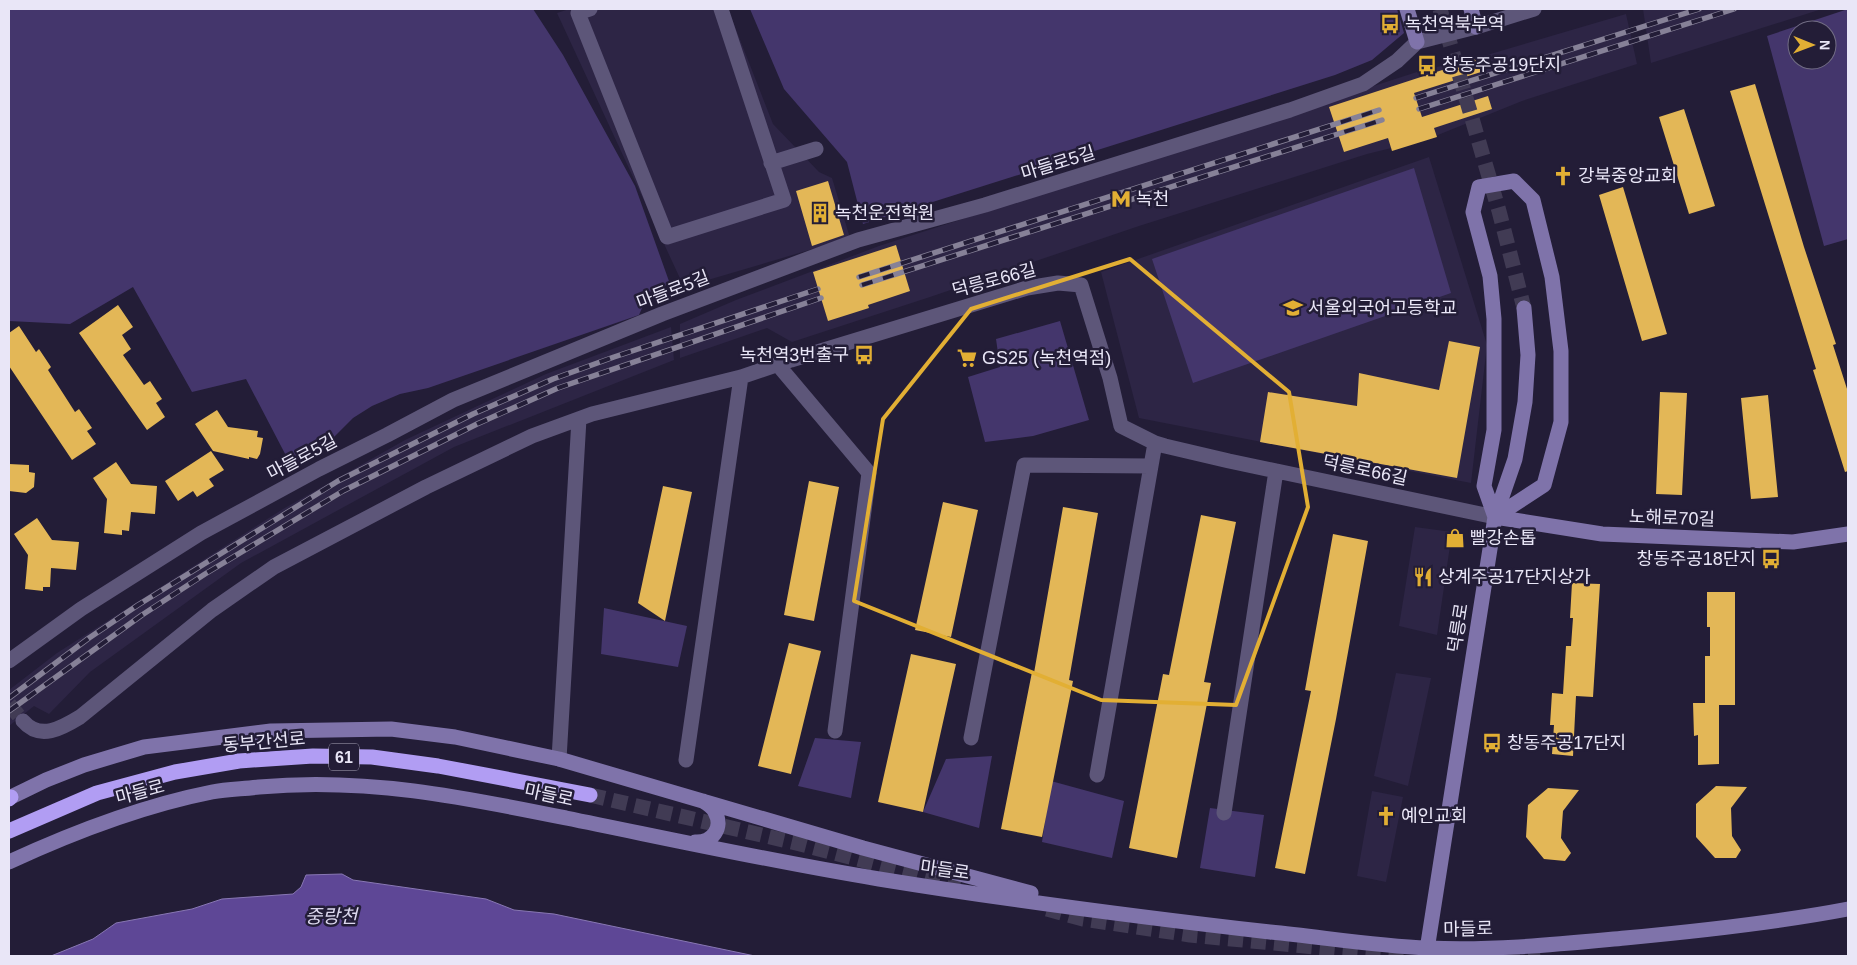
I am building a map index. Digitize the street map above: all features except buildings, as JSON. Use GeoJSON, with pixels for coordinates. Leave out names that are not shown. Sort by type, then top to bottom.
{"type":"FeatureCollection","features":[{"type":"Feature","properties":{"kind":"highway","name":"동부간선로"},"geometry":{"type":"LineString","coordinates":[[9,831],[98,794],[175,772],[239,761],[313,756],[372,757],[438,766],[590,795]]}},
{"type":"Feature","properties":{"kind":"main road"},"geometry":{"type":"LineString","coordinates":[[1407,9],[1417,42]]}},
{"type":"Feature","properties":{"kind":"main road"},"geometry":{"type":"LineString","coordinates":[[1471,9],[1476,27]]}},
{"type":"Feature","properties":{"kind":"main road"},"geometry":{"type":"LineString","coordinates":[[1514,181],[1534,200],[1552,278],[1561,351],[1561,422],[1544,484],[1495,517],[1484,486],[1494,430],[1494,319],[1490,276],[1473,212],[1478,186],[1514,181]]}},
{"type":"Feature","properties":{"kind":"main road","name":"덕릉로"},"geometry":{"type":"LineString","coordinates":[[1427,952],[1495,517],[1515,459],[1525,402],[1528,355],[1524,308]]}},
{"type":"Feature","properties":{"kind":"main road","name":"노해로70길"},"geometry":{"type":"LineString","coordinates":[[1495,517],[1602,534],[1793,542],[1848,534]]}},
{"type":"Feature","properties":{"kind":"main road","name":"마들로"},"geometry":{"type":"LineString","coordinates":[[10,798],[84,765],[144,746],[272,730],[391,729],[455,737],[559,759],[863,848],[1088,909]]}},
{"type":"Feature","properties":{"kind":"main road","name":"마들로"},"geometry":{"type":"LineString","coordinates":[[9,862],[55,841],[120,816],[179,800],[216,792],[280,785],[328,783],[444,794],[876,879],[1180,922],[1427,952],[1550,945],[1653,935],[1749,925],[1848,909]]}},
{"type":"Feature","properties":{"kind":"main road"},"geometry":{"type":"LineString","coordinates":[[686,842],[703,842],[711,838],[715,832],[718,820],[716,812],[703,801]]}},
{"type":"Feature","properties":{"kind":"street"},"geometry":{"type":"LineString","coordinates":[[590,9],[578,13],[667,237],[784,200],[721,9]]}},
{"type":"Feature","properties":{"kind":"street"},"geometry":{"type":"LineString","coordinates":[[1417,42],[1476,27],[1534,9]]}},
{"type":"Feature","properties":{"kind":"street","name":"마들로5길"},"geometry":{"type":"LineString","coordinates":[[9,661],[81,610],[201,533],[452,400],[662,314],[858,240],[985,205],[1290,110],[1363,84],[1397,61],[1417,42]]}},
{"type":"Feature","properties":{"kind":"street"},"geometry":{"type":"LineString","coordinates":[[771,163],[816,149]]}},
{"type":"Feature","properties":{"kind":"street","name":"덕릉로66길"},"geometry":{"type":"LineString","coordinates":[[22,721],[27,726],[38,731],[52,732],[63,728],[80,717],[212,610],[274,567],[426,487],[532,436],[592,414],[741,377],[1027,288],[1058,283],[1081,285],[1110,378],[1122,426],[1154,443],[1495,517]]}},
{"type":"Feature","properties":{"kind":"street"},"geometry":{"type":"LineString","coordinates":[[778,364],[869,472],[835,731]]}},
{"type":"Feature","properties":{"kind":"street"},"geometry":{"type":"LineString","coordinates":[[686,760],[741,377]]}},
{"type":"Feature","properties":{"kind":"street"},"geometry":{"type":"LineString","coordinates":[[559,759],[579,419]]}},
{"type":"Feature","properties":{"kind":"street"},"geometry":{"type":"LineString","coordinates":[[1097,775],[1154,443]]}},
{"type":"Feature","properties":{"kind":"street"},"geometry":{"type":"LineString","coordinates":[[971,738],[1024,465],[1150,466]]}},
{"type":"Feature","properties":{"kind":"street"},"geometry":{"type":"LineString","coordinates":[[1224,813],[1276,471]]}},
{"type":"Feature","properties":{"kind":"highlighted area"},"geometry":{"type":"Polygon","coordinates":[[[1130,259],[1289,392],[1308,507],[1236,705],[1101,700],[854,601],[883,419],[971,309],[1130,259]]]}},
{"type":"Feature","properties":{"kind":"shaded area"},"geometry":{"type":"Polygon","coordinates":[[[9,9],[533,9],[563,55],[635,186],[670,284],[649,292],[639,315],[428,388],[400,394],[372,406],[353,418],[331,440],[294,471],[246,379],[192,392],[133,287],[70,324],[9,321],[9,9]]]}},
{"type":"Feature","properties":{"kind":"shaded area"},"geometry":{"type":"Polygon","coordinates":[[[569,9],[728,9],[773,124],[819,172],[832,178],[850,238],[684,287],[557,13],[569,9]]]}},
{"type":"Feature","properties":{"kind":"shaded area"},"geometry":{"type":"Polygon","coordinates":[[[750,9],[1397,9],[1404,33],[1372,60],[1335,75],[863,224],[847,162],[784,89],[750,9]]]}},
{"type":"Feature","properties":{"kind":"shaded area"},"geometry":{"type":"Polygon","coordinates":[[[1643,9],[1822,9],[1787,20],[1651,63],[1643,9]]]}},
{"type":"Feature","properties":{"kind":"shaded area"},"geometry":{"type":"Polygon","coordinates":[[[1848,9],[1848,239],[1824,246],[1767,36],[1787,29],[1787,70],[1837,70],[1837,20],[1815,20],[1848,9]]]}},
{"type":"Feature","properties":{"kind":"shaded area"},"geometry":{"type":"Polygon","coordinates":[[[1626,14],[1637,64],[1522,101],[1428,139],[1367,154],[1139,226],[792,342],[767,328],[680,358],[680,324],[736,300],[879,246],[1420,71],[1487,55],[1626,14]]]}},
{"type":"Feature","properties":{"kind":"shaded area","name":"서울외국어고등학교"},"geometry":{"type":"Polygon","coordinates":[[[1429,157],[1487,345],[1471,483],[1139,418],[1101,272],[1429,157]]]}},
{"type":"Feature","properties":{"kind":"shaded area"},"geometry":{"type":"Polygon","coordinates":[[[1414,168],[1451,293],[1193,383],[1152,259],[1414,168]]]}},
{"type":"Feature","properties":{"kind":"shaded area"},"geometry":{"type":"Polygon","coordinates":[[[1060,321],[1089,420],[1033,436],[985,442],[968,377],[1000,367],[996,339],[1060,321]]]}},
{"type":"Feature","properties":{"kind":"shaded area"},"geometry":{"type":"Polygon","coordinates":[[[671,327],[674,360],[454,447],[241,563],[90,672],[49,714],[34,706],[9,726],[9,690],[57,653],[283,509],[405,440],[546,374],[671,327]]]}},
{"type":"Feature","properties":{"kind":"shaded area"},"geometry":{"type":"Polygon","coordinates":[[[1415,527],[1452,532],[1437,635],[1399,626],[1415,527]]]}},
{"type":"Feature","properties":{"kind":"shaded area"},"geometry":{"type":"Polygon","coordinates":[[[604,608],[687,626],[678,667],[601,654],[604,608]]]}},
{"type":"Feature","properties":{"kind":"shaded area"},"geometry":{"type":"Polygon","coordinates":[[[1396,673],[1431,678],[1408,786],[1374,776],[1396,673]]]}},
{"type":"Feature","properties":{"kind":"shaded area"},"geometry":{"type":"Polygon","coordinates":[[[815,738],[861,742],[851,798],[798,786],[815,738]]]}},
{"type":"Feature","properties":{"kind":"shaded area"},"geometry":{"type":"Polygon","coordinates":[[[992,756],[979,828],[923,812],[946,759],[992,756]]]}},
{"type":"Feature","properties":{"kind":"shaded area"},"geometry":{"type":"Polygon","coordinates":[[[1051,781],[1124,801],[1112,858],[1042,842],[1051,781]]]}},
{"type":"Feature","properties":{"kind":"shaded area"},"geometry":{"type":"Polygon","coordinates":[[[1372,791],[1403,797],[1386,882],[1357,876],[1372,791]]]}},
{"type":"Feature","properties":{"kind":"shaded area"},"geometry":{"type":"Polygon","coordinates":[[[1210,808],[1264,815],[1255,877],[1200,868],[1210,808]]]}},
{"type":"Feature","properties":{"kind":"water","name":"중랑천"},"geometry":{"type":"Polygon","coordinates":[[[342,874],[353,880],[486,899],[514,910],[554,914],[755,956],[51,956],[93,939],[116,923],[192,909],[222,899],[293,894],[301,887],[306,875],[342,874]]]}},
{"type":"Feature","properties":{"kind":"tunnel"},"geometry":{"type":"LineString","coordinates":[[1440,9],[1499,211],[1524,308]]}},
{"type":"Feature","properties":{"kind":"tunnel"},"geometry":{"type":"LineString","coordinates":[[9,704],[23,721]]}},
{"type":"Feature","properties":{"kind":"tunnel"},"geometry":{"type":"LineString","coordinates":[[590,795],[800,844],[960,886]]}},
{"type":"Feature","properties":{"kind":"tunnel"},"geometry":{"type":"LineString","coordinates":[[1047,909],[1083,919],[1190,935],[1407,956]]}},
{"type":"Feature","properties":{"kind":"tunnel"},"geometry":{"type":"LineString","coordinates":[[1505,956],[1540,952]]}},
{"type":"Feature","properties":{"kind":"railway"},"geometry":{"type":"LineString","coordinates":[[1416,98],[1699,9]]}},
{"type":"Feature","properties":{"kind":"railway"},"geometry":{"type":"LineString","coordinates":[[1419,109],[1734,9]]}},
{"type":"Feature","properties":{"kind":"railway"},"geometry":{"type":"LineString","coordinates":[[859,277],[1379,110]]}},
{"type":"Feature","properties":{"kind":"railway"},"geometry":{"type":"LineString","coordinates":[[862,285],[1382,120]]}},
{"type":"Feature","properties":{"kind":"railway"},"geometry":{"type":"LineString","coordinates":[[9,698],[89,638],[138,605],[338,481],[473,414],[553,379],[818,289]]}},
{"type":"Feature","properties":{"kind":"railway"},"geometry":{"type":"LineString","coordinates":[[9,711],[142,615],[205,574],[343,491],[477,424],[558,388],[821,298]]}},
{"type":"Feature","properties":{"kind":"place","name":"녹천역북부역"},"geometry":{"type":"Point","coordinates":[1390,24]}},
{"type":"Feature","properties":{"kind":"place","name":"창동주공19단지"},"geometry":{"type":"Point","coordinates":[1427,65]}},
{"type":"Feature","properties":{"kind":"place","name":"강북중앙교회"},"geometry":{"type":"Point","coordinates":[1563,176]}},
{"type":"Feature","properties":{"kind":"place","name":"녹천"},"geometry":{"type":"Point","coordinates":[1121,199]}},
{"type":"Feature","properties":{"kind":"place","name":"녹천운전학원"},"geometry":{"type":"Point","coordinates":[820,213]}},
{"type":"Feature","properties":{"kind":"place","name":"서울외국어고등학교"},"geometry":{"type":"Point","coordinates":[1293,308]}},
{"type":"Feature","properties":{"kind":"place","name":"녹천역3번출구"},"geometry":{"type":"Point","coordinates":[864,355]}},
{"type":"Feature","properties":{"kind":"place","name":"GS25 (녹천역점)"},"geometry":{"type":"Point","coordinates":[967,358]}},
{"type":"Feature","properties":{"kind":"place","name":"빨강손톱"},"geometry":{"type":"Point","coordinates":[1455,538]}},
{"type":"Feature","properties":{"kind":"place","name":"창동주공18단지"},"geometry":{"type":"Point","coordinates":[1771,559]}},
{"type":"Feature","properties":{"kind":"place","name":"상계주공17단지상가"},"geometry":{"type":"Point","coordinates":[1423,577]}},
{"type":"Feature","properties":{"kind":"place","name":"창동주공17단지"},"geometry":{"type":"Point","coordinates":[1492,743]}},
{"type":"Feature","properties":{"kind":"place","name":"예인교회"},"geometry":{"type":"Point","coordinates":[1386,816]}}]}
